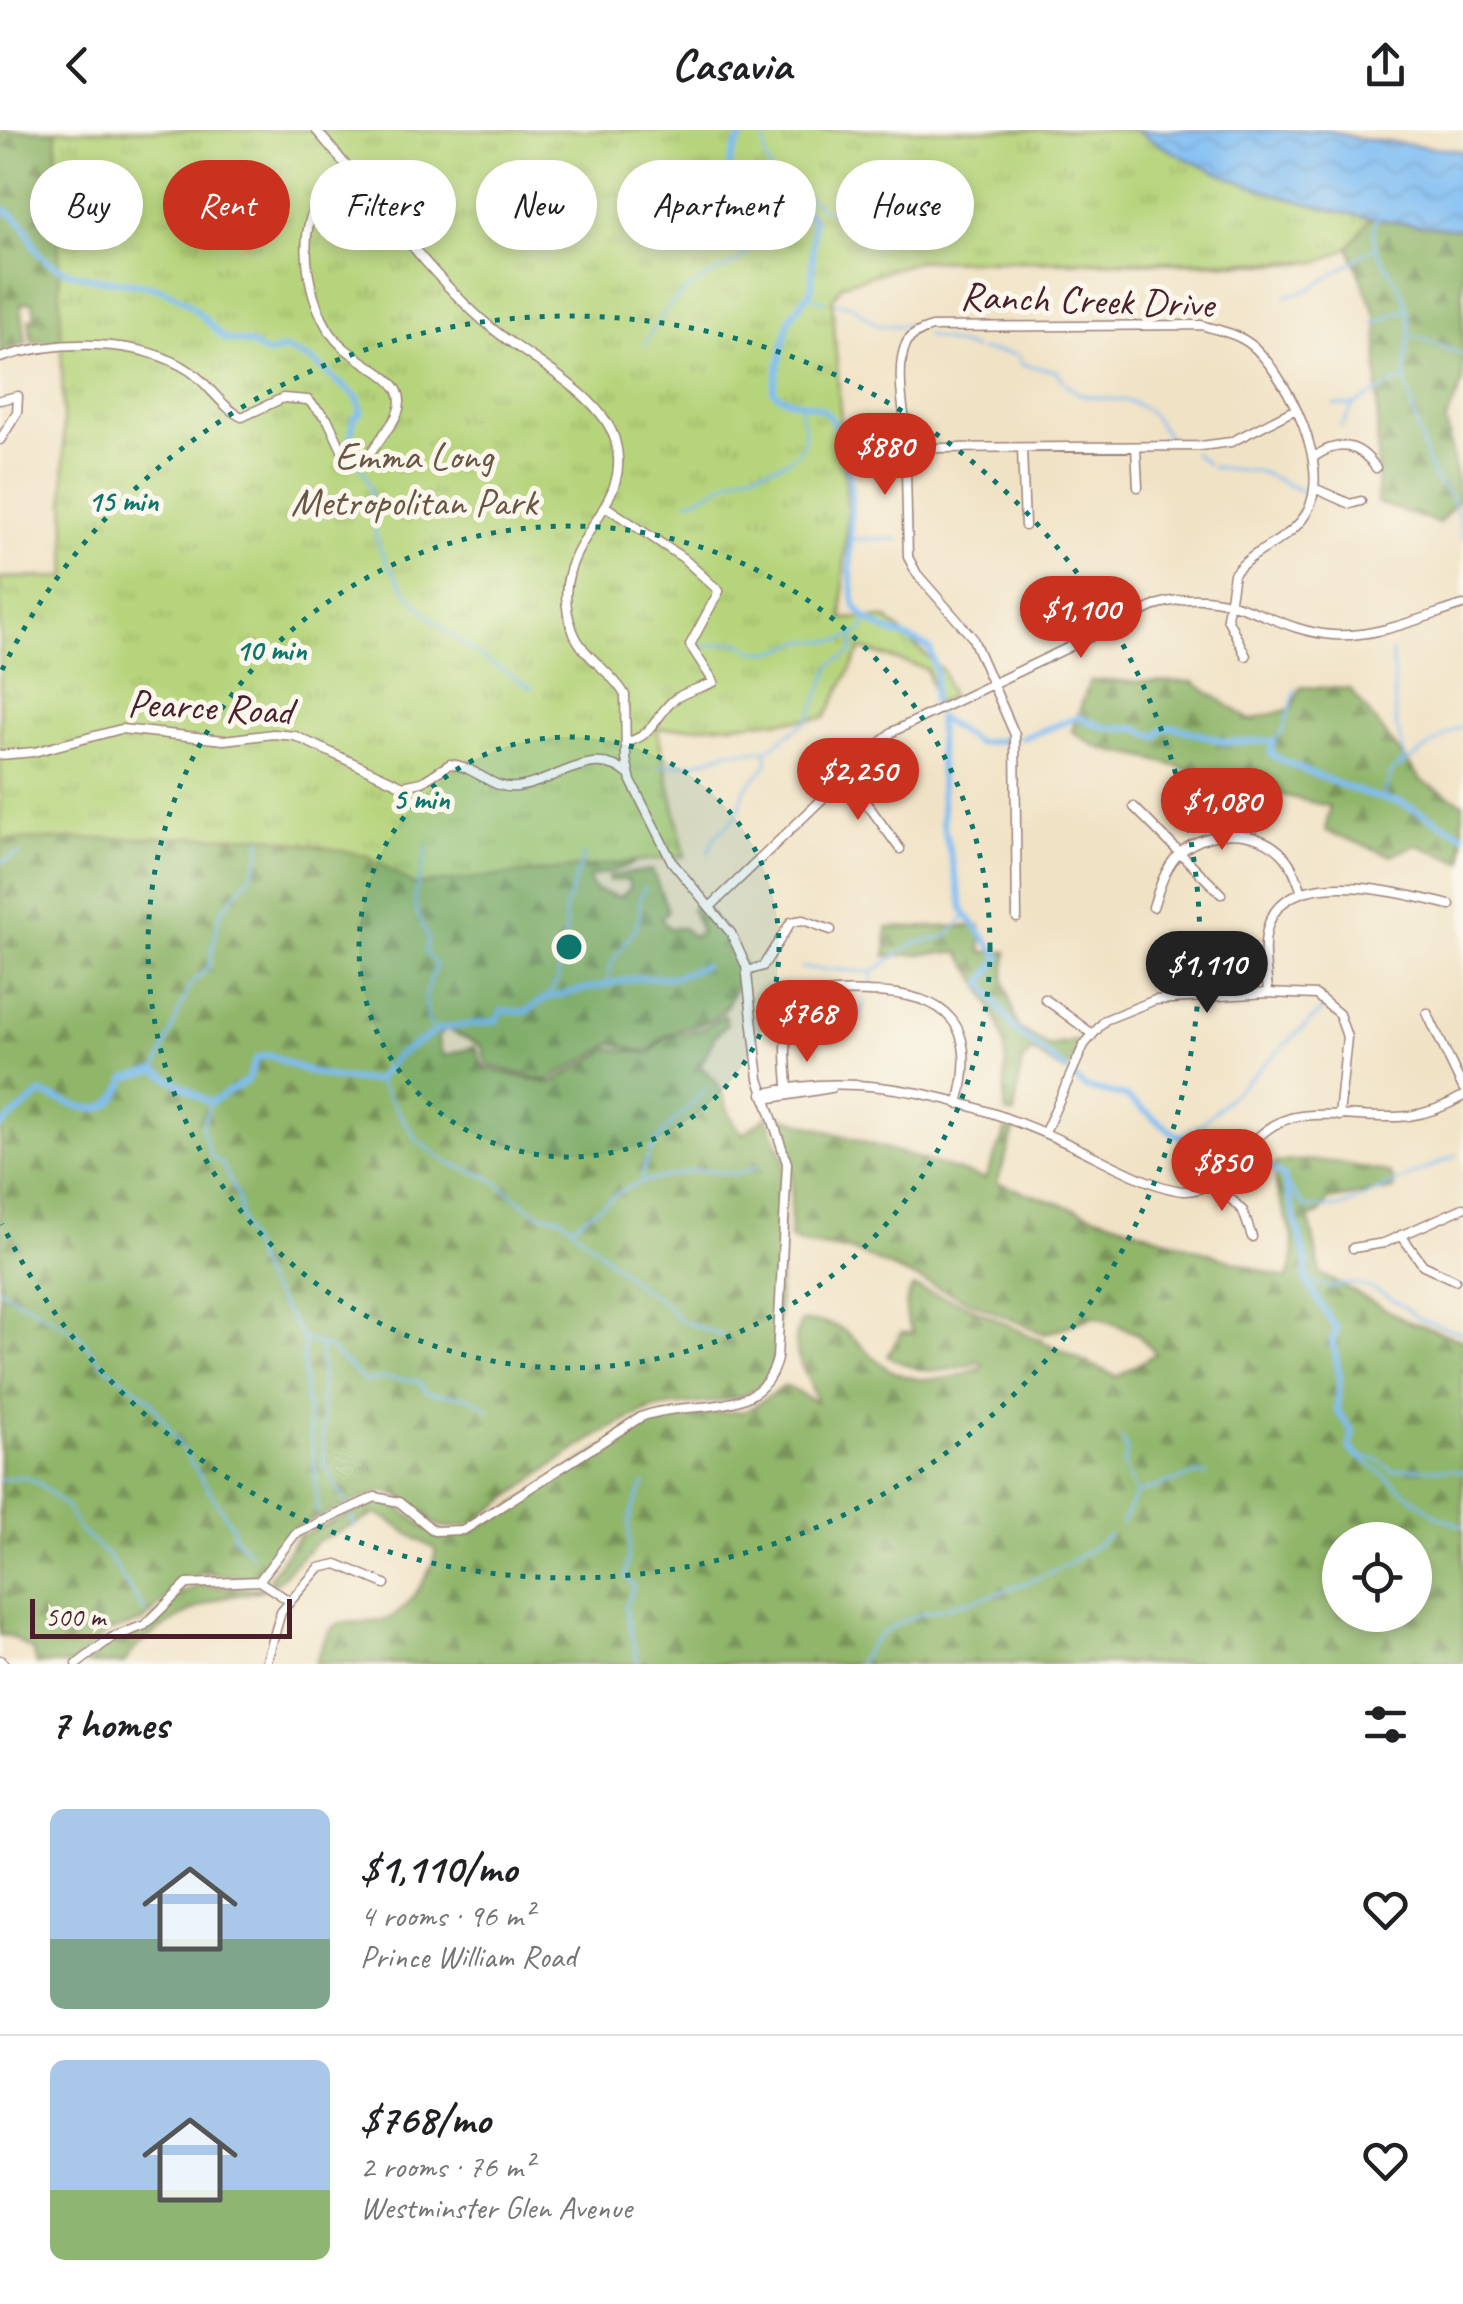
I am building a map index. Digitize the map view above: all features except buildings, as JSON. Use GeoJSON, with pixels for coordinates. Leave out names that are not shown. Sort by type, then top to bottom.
{"type":"FeatureCollection","features":[{"type":"Feature","properties":{"kind":"street"},"geometry":{"type":"LineString","coordinates":[[316,130],[342,160]]}},
{"type":"Feature","properties":{"kind":"street"},"geometry":{"type":"LineString","coordinates":[[0,358],[56,346],[106,348],[162,358],[194,374],[242,417],[283,398],[308,400],[328,420],[344,456],[353,463],[364,461],[399,415],[401,398],[392,383],[337,341],[306,265],[310,240]]}},
{"type":"Feature","properties":{"kind":"street"},"geometry":{"type":"LineString","coordinates":[[259,1580],[295,1534],[371,1498],[399,1502],[434,1530],[464,1530],[641,1418],[670,1408],[740,1402],[763,1389],[775,1368],[782,1324],[787,1163],[764,1096],[747,971],[736,940],[672,862],[629,775],[626,695],[578,642],[565,592],[568,566],[605,506],[618,454],[602,414],[478,316],[421,250]]}},
{"type":"Feature","properties":{"kind":"street","name":"Ranch Creek Drive"},"geometry":{"type":"LineString","coordinates":[[917,454],[904,424],[904,350],[911,337],[932,326],[1201,325],[1240,336],[1255,348],[1294,410],[1314,458],[1314,488],[1310,507],[1296,528],[1240,566],[1227,600]]}},
{"type":"Feature","properties":{"kind":"street"},"geometry":{"type":"LineString","coordinates":[[0,400],[18,396],[17,413],[0,440]]}},
{"type":"Feature","properties":{"kind":"street"},"geometry":{"type":"LineString","coordinates":[[1017,918],[1016,735],[972,638],[916,574],[908,557],[903,494],[906,470],[917,454],[936,448],[1136,447],[1231,442],[1294,410]]}},
{"type":"Feature","properties":{"kind":"street"},"geometry":{"type":"LineString","coordinates":[[1314,458],[1330,449],[1354,446],[1376,468]]}},
{"type":"Feature","properties":{"kind":"street"},"geometry":{"type":"LineString","coordinates":[[1136,447],[1138,487]]}},
{"type":"Feature","properties":{"kind":"street"},"geometry":{"type":"LineString","coordinates":[[1022,448],[1025,526]]}},
{"type":"Feature","properties":{"kind":"street"},"geometry":{"type":"LineString","coordinates":[[1314,488],[1350,504],[1361,502]]}},
{"type":"Feature","properties":{"kind":"street"},"geometry":{"type":"LineString","coordinates":[[605,506],[688,562],[719,592],[690,646],[714,682],[675,699],[659,722],[636,740],[626,742]]}},
{"type":"Feature","properties":{"kind":"street"},"geometry":{"type":"LineString","coordinates":[[708,905],[901,726],[1159,604],[1191,598],[1227,600],[1310,630],[1348,635],[1462,608]]}},
{"type":"Feature","properties":{"kind":"street"},"geometry":{"type":"LineString","coordinates":[[1227,600],[1228,628],[1246,656]]}},
{"type":"Feature","properties":{"kind":"street","name":"Pearce Road"},"geometry":{"type":"LineString","coordinates":[[0,756],[34,752],[121,729],[224,740],[295,736],[403,786],[422,782],[450,764],[468,769],[496,786],[511,788],[591,762],[626,760]]}},
{"type":"Feature","properties":{"kind":"street"},"geometry":{"type":"LineString","coordinates":[[614,763],[629,775]]}},
{"type":"Feature","properties":{"kind":"street"},"geometry":{"type":"LineString","coordinates":[[846,775],[900,849]]}},
{"type":"Feature","properties":{"kind":"street"},"geometry":{"type":"LineString","coordinates":[[1134,808],[1221,894]]}},
{"type":"Feature","properties":{"kind":"street"},"geometry":{"type":"LineString","coordinates":[[1152,907],[1165,874],[1180,853],[1218,834],[1251,838],[1283,854],[1302,892]]}},
{"type":"Feature","properties":{"kind":"street"},"geometry":{"type":"LineString","coordinates":[[1268,993],[1267,928],[1278,909],[1302,892],[1374,889],[1450,905]]}},
{"type":"Feature","properties":{"kind":"street"},"geometry":{"type":"LineString","coordinates":[[747,971],[763,966],[791,922],[831,930]]}},
{"type":"Feature","properties":{"kind":"street"},"geometry":{"type":"LineString","coordinates":[[788,1087],[788,1029],[804,1004],[832,991],[896,992],[937,1004],[958,1028],[967,1064],[958,1104]]}},
{"type":"Feature","properties":{"kind":"street"},"geometry":{"type":"LineString","coordinates":[[1045,1132],[1091,1033],[1111,1016],[1156,1000],[1268,993],[1316,995],[1339,1014],[1346,1043],[1339,1116]]}},
{"type":"Feature","properties":{"kind":"street"},"geometry":{"type":"LineString","coordinates":[[1045,999],[1091,1033]]}},
{"type":"Feature","properties":{"kind":"street"},"geometry":{"type":"LineString","coordinates":[[1427,1013],[1463,1088]]}},
{"type":"Feature","properties":{"kind":"street"},"geometry":{"type":"LineString","coordinates":[[764,1096],[856,1086]]}},
{"type":"Feature","properties":{"kind":"street"},"geometry":{"type":"LineString","coordinates":[[764,1096],[788,1087],[856,1086],[909,1091],[1045,1132],[1174,1189],[1191,1190],[1214,1182],[1252,1138],[1276,1122],[1301,1116],[1406,1119],[1463,1096]]}},
{"type":"Feature","properties":{"kind":"street"},"geometry":{"type":"LineString","coordinates":[[1214,1182],[1243,1211],[1252,1237]]}},
{"type":"Feature","properties":{"kind":"street"},"geometry":{"type":"LineString","coordinates":[[1352,1248],[1402,1236],[1463,1208]]}},
{"type":"Feature","properties":{"kind":"street"},"geometry":{"type":"LineString","coordinates":[[1402,1236],[1423,1265],[1455,1280]]}},
{"type":"Feature","properties":{"kind":"street"},"geometry":{"type":"LineString","coordinates":[[266,1664],[273,1627],[288,1600],[325,1564],[337,1564],[385,1584]]}},
{"type":"Feature","properties":{"kind":"street"},"geometry":{"type":"LineString","coordinates":[[77,1664],[111,1638],[145,1625],[191,1582],[259,1580],[288,1600]]}},
{"type":"Feature","properties":{"kind":"green space"},"geometry":{"type":"Polygon","coordinates":[[[0,130],[1135,130],[1211,170],[1293,199],[1377,219],[1463,229],[1463,383],[1446,420],[1460,498],[1439,523],[1377,503],[1378,321],[1349,247],[1320,262],[1268,264],[922,260],[842,284],[832,300],[847,506],[842,619],[886,618],[951,697],[936,704],[927,669],[861,649],[825,718],[657,729],[679,830],[612,864],[634,862],[630,866],[588,878],[595,890],[620,897],[630,889],[628,880],[609,881],[608,876],[652,870],[668,910],[661,919],[669,928],[683,928],[693,937],[701,931],[691,909],[699,900],[744,969],[728,1003],[712,1019],[666,1036],[651,1050],[639,1051],[614,1043],[548,1081],[487,1065],[481,1045],[446,1029],[437,1038],[443,1056],[475,1047],[484,1068],[551,1084],[611,1048],[650,1054],[666,1037],[703,1029],[725,1015],[727,1024],[715,1036],[700,1067],[716,1082],[743,1134],[767,1116],[784,1160],[777,1340],[770,1375],[745,1395],[663,1407],[625,1421],[579,1447],[472,1524],[441,1526],[430,1522],[405,1500],[381,1492],[343,1507],[294,1530],[255,1578],[205,1573],[186,1578],[143,1622],[107,1632],[73,1664],[36,1664],[33,1651],[10,1636],[0,1635],[0,578],[67,577],[63,341],[32,342],[29,319],[35,318],[33,302],[21,303],[26,343],[0,353],[0,130]]]}},
{"type":"Feature","properties":{"kind":"green space","name":"Emma Long Metropolitan Park"},"geometry":{"type":"Polygon","coordinates":[[[56,130],[1135,130],[1190,160],[1249,185],[1279,196],[1371,217],[1349,247],[1320,262],[922,260],[842,284],[832,300],[847,506],[842,619],[886,618],[943,671],[951,697],[936,704],[927,669],[861,649],[825,718],[657,729],[685,856],[413,885],[369,856],[264,836],[0,840],[0,578],[67,577],[59,250],[143,250],[143,160],[57,160],[56,130]]]}},
{"type":"Feature","properties":{"kind":"green space"},"geometry":{"type":"Polygon","coordinates":[[[1090,681],[1193,682],[1250,720],[1291,709],[1301,687],[1350,689],[1422,781],[1463,803],[1463,862],[1417,845],[1390,855],[1326,831],[1329,806],[1093,745],[1072,731],[1090,681]]]}},
{"type":"Feature","properties":{"kind":"green space"},"geometry":{"type":"Polygon","coordinates":[[[980,926],[982,952],[1007,952],[1004,980],[1018,1028],[1049,1046],[1077,1041],[1079,1045],[1067,1073],[1032,1051],[1022,1061],[1014,1115],[1006,1113],[1005,1051],[999,1027],[981,986],[959,952],[886,956],[887,928],[980,926]]]}},
{"type":"Feature","properties":{"kind":"green space"},"geometry":{"type":"Polygon","coordinates":[[[779,1116],[985,1179],[1008,1125],[1015,1128],[997,1183],[1287,1279],[1293,1247],[1277,1193],[1276,1163],[1334,1162],[1391,1174],[1395,1189],[1328,1200],[1320,1213],[1309,1218],[1321,1274],[1407,1321],[1463,1340],[1463,1664],[315,1664],[334,1627],[383,1620],[401,1610],[424,1580],[436,1549],[377,1514],[317,1541],[274,1585],[269,1578],[299,1536],[380,1501],[400,1508],[439,1538],[471,1532],[640,1425],[673,1416],[746,1411],[785,1386],[816,1402],[797,1354],[801,1322],[831,1324],[850,1335],[887,1368],[923,1379],[949,1378],[984,1365],[980,1362],[933,1371],[888,1356],[901,1333],[914,1333],[906,1310],[913,1287],[962,1303],[1117,1377],[1156,1353],[1136,1333],[1095,1316],[1045,1334],[858,1253],[790,1239],[792,1171],[779,1116]]]}},
{"type":"Feature","properties":{"kind":"green space"},"geometry":{"type":"Polygon","coordinates":[[[201,1585],[265,1589],[219,1599],[180,1617],[140,1644],[124,1664],[85,1664],[106,1647],[145,1629],[181,1593],[201,1585]]]}},
{"type":"Feature","properties":{"kind":"water"},"geometry":{"type":"Polygon","coordinates":[[[1135,130],[1329,130],[1356,138],[1463,151],[1463,229],[1377,219],[1293,199],[1211,170],[1135,130]]]}},
{"type":"Feature","properties":{"kind":"waterway"},"geometry":{"type":"LineString","coordinates":[[747,130],[733,154],[728,182],[730,210],[741,237],[794,206],[801,206],[813,219],[812,288],[789,320],[773,390],[787,399],[820,409],[832,420],[841,439],[850,480],[850,564],[855,603],[864,616],[881,628],[930,649],[936,672],[933,702]]}},
{"type":"Feature","properties":{"kind":"waterway"},"geometry":{"type":"LineString","coordinates":[[764,130],[766,160],[772,173],[836,214]]}},
{"type":"Feature","properties":{"kind":"waterway"},"geometry":{"type":"LineString","coordinates":[[0,207],[26,227],[38,251],[56,266],[83,276],[169,292],[187,303],[225,339],[248,343],[267,354],[285,349],[312,361],[358,398],[361,412],[353,419],[351,443],[357,459]]}},
{"type":"Feature","properties":{"kind":"waterway"},"geometry":{"type":"LineString","coordinates":[[1379,215],[1374,227],[1376,248],[1408,310],[1406,381],[1414,414],[1430,470],[1455,505],[1463,538]]}},
{"type":"Feature","properties":{"kind":"waterway"},"geometry":{"type":"LineString","coordinates":[[1286,296],[1309,290],[1375,247]]}},
{"type":"Feature","properties":{"kind":"waterway"},"geometry":{"type":"LineString","coordinates":[[645,344],[674,302],[749,250]]}},
{"type":"Feature","properties":{"kind":"waterway"},"geometry":{"type":"LineString","coordinates":[[808,295],[825,302]]}},
{"type":"Feature","properties":{"kind":"waterway"},"geometry":{"type":"LineString","coordinates":[[835,303],[851,305],[877,325],[915,326]]}},
{"type":"Feature","properties":{"kind":"waterway"},"geometry":{"type":"LineString","coordinates":[[1372,324],[1407,308]]}},
{"type":"Feature","properties":{"kind":"waterway"},"geometry":{"type":"LineString","coordinates":[[925,335],[974,349]]}},
{"type":"Feature","properties":{"kind":"waterway"},"geometry":{"type":"LineString","coordinates":[[1414,336],[1463,355]]}},
{"type":"Feature","properties":{"kind":"waterway"},"geometry":{"type":"LineString","coordinates":[[980,350],[1014,354]]}},
{"type":"Feature","properties":{"kind":"waterway"},"geometry":{"type":"LineString","coordinates":[[1018,355],[1021,364],[1057,371],[1076,392],[1131,402],[1143,408],[1175,442]]}},
{"type":"Feature","properties":{"kind":"waterway"},"geometry":{"type":"LineString","coordinates":[[1334,405],[1353,405],[1406,378]]}},
{"type":"Feature","properties":{"kind":"waterway"},"geometry":{"type":"LineString","coordinates":[[688,501],[737,477],[789,460],[797,453],[805,433],[799,402]]}},
{"type":"Feature","properties":{"kind":"waterway"},"geometry":{"type":"LineString","coordinates":[[1341,427],[1353,406]]}},
{"type":"Feature","properties":{"kind":"waterway"},"geometry":{"type":"LineString","coordinates":[[1193,452],[1207,464]]}},
{"type":"Feature","properties":{"kind":"waterway"},"geometry":{"type":"LineString","coordinates":[[360,466],[369,486],[376,538],[407,593],[465,646],[532,688]]}},
{"type":"Feature","properties":{"kind":"waterway"},"geometry":{"type":"LineString","coordinates":[[1212,467],[1261,472],[1305,493]]}},
{"type":"Feature","properties":{"kind":"waterway"},"geometry":{"type":"LineString","coordinates":[[848,539],[899,539]]}},
{"type":"Feature","properties":{"kind":"waterway"},"geometry":{"type":"LineString","coordinates":[[708,853],[716,835],[737,817],[745,789],[767,765],[767,750],[809,719],[832,664],[853,652],[854,635],[864,629],[866,616]]}},
{"type":"Feature","properties":{"kind":"waterway"},"geometry":{"type":"LineString","coordinates":[[700,646],[739,642],[754,651],[774,652],[803,641],[841,641],[852,635]]}},
{"type":"Feature","properties":{"kind":"waterway"},"geometry":{"type":"LineString","coordinates":[[1383,799],[1391,774],[1405,757],[1396,725],[1392,652]]}},
{"type":"Feature","properties":{"kind":"waterway"},"geometry":{"type":"LineString","coordinates":[[1273,741],[1283,731],[1296,689]]}},
{"type":"Feature","properties":{"kind":"waterway"},"geometry":{"type":"LineString","coordinates":[[938,717],[943,824],[964,912],[1000,957],[983,983],[1015,1030],[1066,1070]]}},
{"type":"Feature","properties":{"kind":"waterway"},"geometry":{"type":"LineString","coordinates":[[1022,738],[1079,717],[1106,728],[1135,728],[1157,737],[1163,729],[1174,727],[1226,742],[1273,741],[1271,754],[1281,759],[1356,790],[1398,801],[1463,834]]}},
{"type":"Feature","properties":{"kind":"waterway"},"geometry":{"type":"LineString","coordinates":[[939,718],[977,743],[1013,739]]}},
{"type":"Feature","properties":{"kind":"waterway"},"geometry":{"type":"LineString","coordinates":[[1400,767],[1463,726]]}},
{"type":"Feature","properties":{"kind":"waterway"},"geometry":{"type":"LineString","coordinates":[[658,766],[695,763],[728,752],[767,750]]}},
{"type":"Feature","properties":{"kind":"waterway"},"geometry":{"type":"LineString","coordinates":[[156,1070],[190,985],[209,967],[220,913],[251,875],[260,856],[261,838]]}},
{"type":"Feature","properties":{"kind":"waterway"},"geometry":{"type":"LineString","coordinates":[[429,844],[415,907],[428,938],[425,952],[436,965],[425,994],[428,1019],[436,1033]]}},
{"type":"Feature","properties":{"kind":"waterway"},"geometry":{"type":"LineString","coordinates":[[0,863],[20,854]]}},
{"type":"Feature","properties":{"kind":"waterway"},"geometry":{"type":"LineString","coordinates":[[546,998],[557,982],[566,928],[564,911],[584,855]]}},
{"type":"Feature","properties":{"kind":"waterway"},"geometry":{"type":"LineString","coordinates":[[609,984],[611,965],[636,927],[640,898],[646,887]]}},
{"type":"Feature","properties":{"kind":"waterway"},"geometry":{"type":"LineString","coordinates":[[801,968],[873,972],[912,944],[949,936],[966,915]]}},
{"type":"Feature","properties":{"kind":"waterway"},"geometry":{"type":"LineString","coordinates":[[0,1127],[41,1094],[80,1107],[102,1108],[111,1103],[126,1078],[156,1070],[210,1103],[247,1081],[257,1058],[270,1055],[322,1075],[377,1080],[395,1057],[440,1029],[496,1021],[502,1011],[526,1012],[546,998],[636,978],[675,977],[704,966]]}},
{"type":"Feature","properties":{"kind":"waterway"},"geometry":{"type":"LineString","coordinates":[[871,985],[873,972]]}},
{"type":"Feature","properties":{"kind":"waterway"},"geometry":{"type":"LineString","coordinates":[[854,1028],[866,999]]}},
{"type":"Feature","properties":{"kind":"waterway"},"geometry":{"type":"LineString","coordinates":[[1179,1136],[1199,1126],[1324,1008]]}},
{"type":"Feature","properties":{"kind":"waterway"},"geometry":{"type":"LineString","coordinates":[[1075,1079],[1086,1088],[1125,1096],[1175,1134],[1227,1156]]}},
{"type":"Feature","properties":{"kind":"waterway"},"geometry":{"type":"LineString","coordinates":[[377,1080],[419,1142],[451,1164],[489,1177],[537,1213],[562,1218],[642,1289],[663,1301],[678,1319],[722,1336]]}},
{"type":"Feature","properties":{"kind":"waterway"},"geometry":{"type":"LineString","coordinates":[[574,1225],[623,1190],[642,1182],[644,1167],[656,1142],[706,1089]]}},
{"type":"Feature","properties":{"kind":"waterway"},"geometry":{"type":"LineString","coordinates":[[210,1103],[202,1128],[210,1155],[223,1165],[238,1197],[242,1225],[264,1280],[304,1339],[330,1349],[366,1382],[383,1378],[418,1381],[427,1393],[468,1397],[490,1410]]}},
{"type":"Feature","properties":{"kind":"waterway"},"geometry":{"type":"LineString","coordinates":[[1283,1178],[1305,1208],[1342,1207],[1457,1155]]}},
{"type":"Feature","properties":{"kind":"waterway"},"geometry":{"type":"LineString","coordinates":[[1241,1162],[1264,1164],[1283,1176],[1307,1262],[1306,1281],[1337,1330],[1332,1340],[1340,1376],[1337,1411],[1353,1432],[1350,1449],[1361,1458]]}},
{"type":"Feature","properties":{"kind":"waterway"},"geometry":{"type":"LineString","coordinates":[[642,1182],[698,1170],[737,1174],[757,1167]]}},
{"type":"Feature","properties":{"kind":"waterway"},"geometry":{"type":"LineString","coordinates":[[1307,1277],[1315,1284],[1335,1288],[1345,1284],[1367,1287],[1421,1320],[1463,1333]]}},
{"type":"Feature","properties":{"kind":"waterway"},"geometry":{"type":"LineString","coordinates":[[0,1289],[77,1333],[102,1363],[150,1399],[233,1527],[233,1535],[251,1554]]}},
{"type":"Feature","properties":{"kind":"waterway"},"geometry":{"type":"LineString","coordinates":[[304,1340],[304,1384],[317,1514]]}},
{"type":"Feature","properties":{"kind":"waterway"},"geometry":{"type":"LineString","coordinates":[[320,1346],[324,1464],[347,1505]]}},
{"type":"Feature","properties":{"kind":"waterway"},"geometry":{"type":"LineString","coordinates":[[1122,1439],[1127,1450],[1123,1465],[1136,1493]]}},
{"type":"Feature","properties":{"kind":"waterway"},"geometry":{"type":"LineString","coordinates":[[1361,1458],[1438,1517],[1463,1526]]}},
{"type":"Feature","properties":{"kind":"waterway"},"geometry":{"type":"LineString","coordinates":[[1363,1458],[1377,1459],[1393,1471],[1463,1472]]}},
{"type":"Feature","properties":{"kind":"waterway"},"geometry":{"type":"LineString","coordinates":[[1122,1523],[1136,1494],[1197,1474],[1207,1475]]}},
{"type":"Feature","properties":{"kind":"waterway"},"geometry":{"type":"LineString","coordinates":[[0,1480],[23,1476],[39,1483],[68,1509],[79,1530],[108,1556],[145,1612]]}},
{"type":"Feature","properties":{"kind":"waterway"},"geometry":{"type":"LineString","coordinates":[[638,1664],[625,1606],[634,1587],[625,1576],[632,1511],[645,1484]]}},
{"type":"Feature","properties":{"kind":"waterway"},"geometry":{"type":"LineString","coordinates":[[351,1516],[355,1527]]}},
{"type":"Feature","properties":{"kind":"waterway"},"geometry":{"type":"LineString","coordinates":[[859,1664],[869,1647],[898,1624],[1039,1578],[1109,1535]]}}]}
